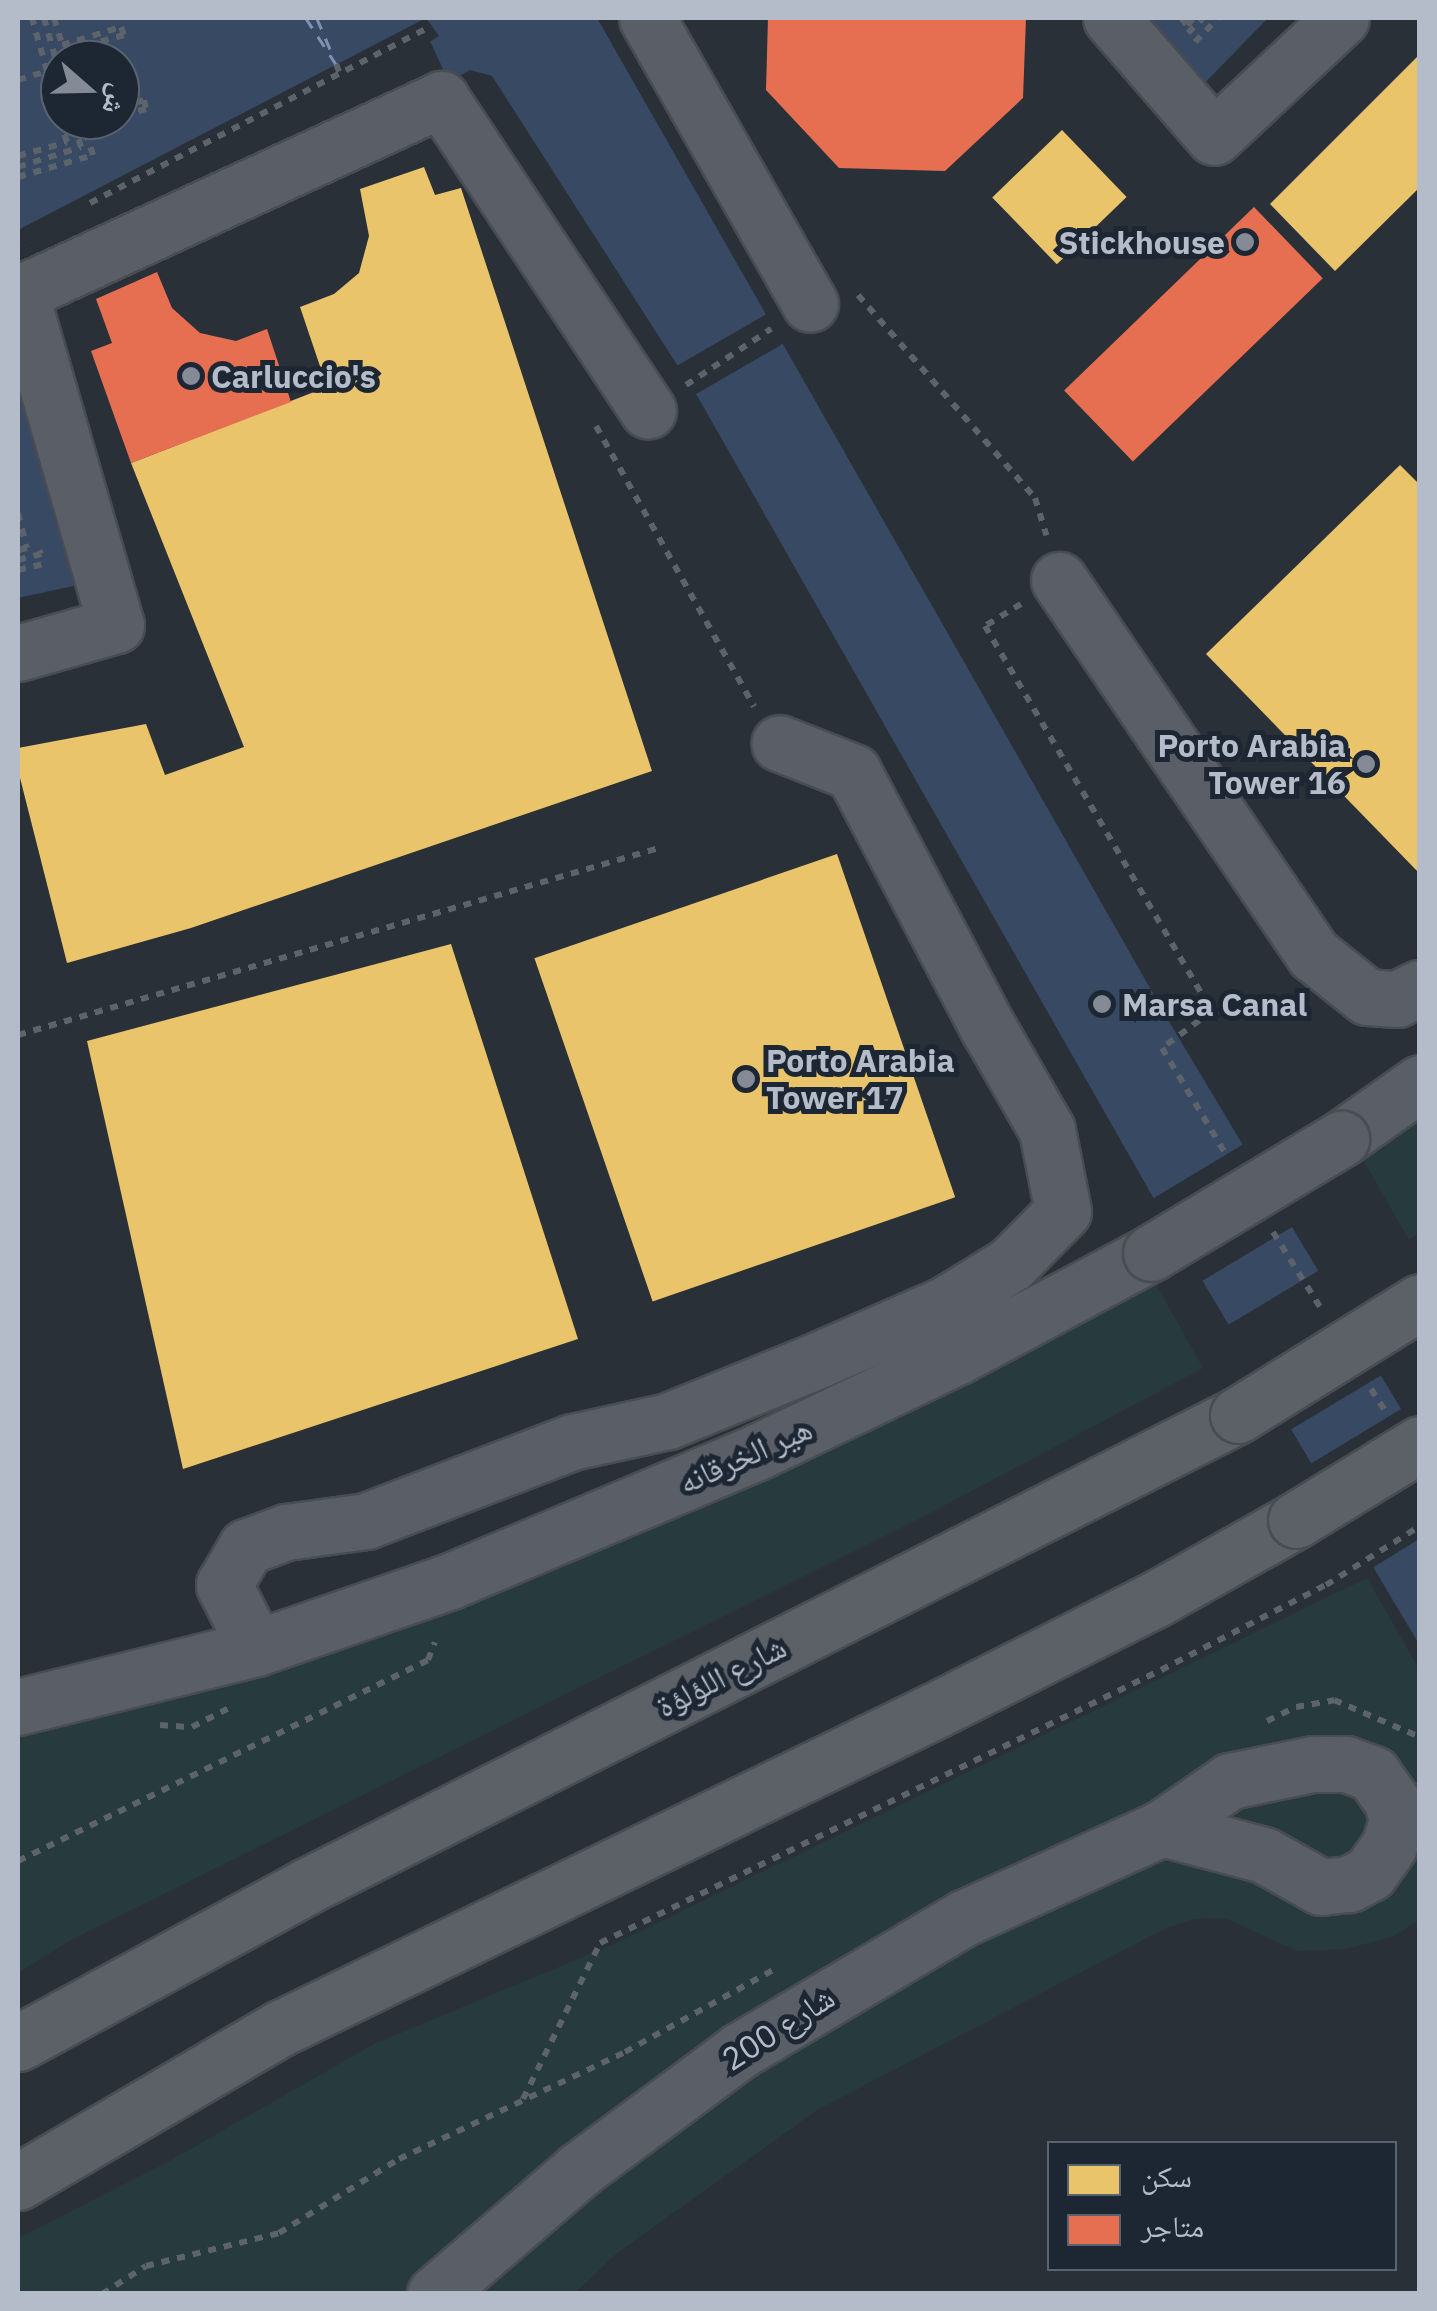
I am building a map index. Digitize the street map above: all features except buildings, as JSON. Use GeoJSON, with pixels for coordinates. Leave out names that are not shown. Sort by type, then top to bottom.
{"type":"FeatureCollection","features":[{"type":"Feature","properties":{"kind":"main road","name":"شارع اللؤلؤة"},"geometry":{"type":"LineString","coordinates":[[18,2043],[339,1870],[1238,1415],[1420,1302]]}},
{"type":"Feature","properties":{"kind":"main road"},"geometry":{"type":"LineString","coordinates":[[18,2182],[281,2028],[1156,1599],[1296,1520],[1404,1430]]}},
{"type":"Feature","properties":{"kind":"street"},"geometry":{"type":"LineString","coordinates":[[647,18],[798,303]]}},
{"type":"Feature","properties":{"kind":"street"},"geometry":{"type":"LineString","coordinates":[[1112,18],[1214,137],[1341,18]]}},
{"type":"Feature","properties":{"kind":"street"},"geometry":{"type":"LineString","coordinates":[[18,653],[116,625],[20,294],[441,100],[650,394]]}},
{"type":"Feature","properties":{"kind":"street"},"geometry":{"type":"LineString","coordinates":[[1059,580],[1313,954],[1367,998],[1397,999],[1420,988]]}},
{"type":"Feature","properties":{"kind":"street"},"geometry":{"type":"LineString","coordinates":[[256,1648],[224,1585],[246,1547],[286,1532],[366,1521],[572,1442],[668,1421],[818,1360],[962,1294],[1012,1264],[1063,1211],[1047,1130],[988,1028],[853,772],[779,743]]}},
{"type":"Feature","properties":{"kind":"street","name":"هير الخرقانه"},"geometry":{"type":"LineString","coordinates":[[18,1707],[256,1648],[448,1582],[759,1451],[958,1356],[1151,1253],[1341,1139],[1420,1082]]}},
{"type":"Feature","properties":{"kind":"street","name":"شارع 200"},"geometry":{"type":"LineString","coordinates":[[436,2294],[580,2170],[739,2051],[964,1918],[1162,1828]]}},
{"type":"Feature","properties":{"kind":"path"},"geometry":{"type":"LineString","coordinates":[[18,80],[47,72],[32,18]]}},
{"type":"Feature","properties":{"kind":"path"},"geometry":{"type":"LineString","coordinates":[[1180,18],[1187,25],[1194,18]]}},
{"type":"Feature","properties":{"kind":"path"},"geometry":{"type":"LineString","coordinates":[[76,40],[121,27],[124,35],[106,40]]}},
{"type":"Feature","properties":{"kind":"path"},"geometry":{"type":"LineString","coordinates":[[86,205],[428,27]]}},
{"type":"Feature","properties":{"kind":"path"},"geometry":{"type":"LineString","coordinates":[[336,64],[340,74]]}},
{"type":"Feature","properties":{"kind":"path"},"geometry":{"type":"LineString","coordinates":[[18,156],[66,140]]}},
{"type":"Feature","properties":{"kind":"path"},"geometry":{"type":"LineString","coordinates":[[18,167],[81,147],[79,140]]}},
{"type":"Feature","properties":{"kind":"path"},"geometry":{"type":"LineString","coordinates":[[18,177],[93,155],[88,140]]}},
{"type":"Feature","properties":{"kind":"path"},"geometry":{"type":"LineString","coordinates":[[779,743],[739,684],[587,406],[592,399],[650,394],[798,303],[820,264],[834,266],[1035,498],[1059,580],[985,626],[1212,1011],[1162,1048],[1230,1160]]}},
{"type":"Feature","properties":{"kind":"path"},"geometry":{"type":"LineString","coordinates":[[27,505],[32,522]]}},
{"type":"Feature","properties":{"kind":"path"},"geometry":{"type":"LineString","coordinates":[[18,513],[27,548],[18,550]]}},
{"type":"Feature","properties":{"kind":"path"},"geometry":{"type":"LineString","coordinates":[[18,560],[41,554],[36,538]]}},
{"type":"Feature","properties":{"kind":"path"},"geometry":{"type":"LineString","coordinates":[[18,1036],[659,848]]}},
{"type":"Feature","properties":{"kind":"path"},"geometry":{"type":"LineString","coordinates":[[1269,1225],[1329,1321]]}},
{"type":"Feature","properties":{"kind":"path"},"geometry":{"type":"LineString","coordinates":[[1369,1385],[1404,1430]]}},
{"type":"Feature","properties":{"kind":"path"},"geometry":{"type":"LineString","coordinates":[[523,2100],[600,1943],[1161,1670],[1326,1585],[1420,1526]]}},
{"type":"Feature","properties":{"kind":"path"},"geometry":{"type":"LineString","coordinates":[[18,1862],[428,1660],[434,1642]]}},
{"type":"Feature","properties":{"kind":"path"},"geometry":{"type":"LineString","coordinates":[[102,2294],[146,2266],[280,2233],[400,2159],[625,2052],[709,2004]]}},
{"type":"Feature","properties":{"kind":"green space"},"geometry":{"type":"Polygon","coordinates":[[[1419,1117],[1419,1232],[1409,1240],[1362,1158],[1419,1117]]]}},
{"type":"Feature","properties":{"kind":"green space"},"geometry":{"type":"Polygon","coordinates":[[[1152,1277],[1203,1368],[919,1519],[69,1941],[18,1973],[18,1733],[151,1704],[745,1484],[1152,1277]]]}},
{"type":"Feature","properties":{"kind":"green space"},"geometry":{"type":"Polygon","coordinates":[[[1367,1578],[1419,1669],[1419,1920],[1394,1936],[1346,1949],[1297,1951],[1225,1918],[1195,1919],[1166,1928],[817,2110],[616,2254],[575,2293],[18,2294],[18,2238],[168,2162],[374,2044],[614,1944],[1367,1578]]]}},
{"type":"Feature","properties":{"kind":"water"},"geometry":{"type":"Polygon","coordinates":[[[18,18],[597,18],[1171,1025],[1419,1439],[1419,1644],[1162,1213],[699,399],[492,76],[470,70],[449,82],[430,41],[18,249],[18,18]]]}},
{"type":"Feature","properties":{"kind":"water"},"geometry":{"type":"Polygon","coordinates":[[[1132,18],[1268,18],[1197,91],[1132,18]]]}},
{"type":"Feature","properties":{"kind":"water"},"geometry":{"type":"Polygon","coordinates":[[[18,372],[82,584],[18,598],[18,372]]]}},
{"type":"Feature","properties":{"kind":"pier"},"geometry":{"type":"Polygon","coordinates":[[[426,18],[439,36],[431,41],[18,249],[18,230],[426,18]]]}},
{"type":"Feature","properties":{"kind":"pier"},"geometry":{"type":"Polygon","coordinates":[[[770,312],[787,341],[690,397],[673,368],[770,312]]]}},
{"type":"Feature","properties":{"kind":"pier"},"geometry":{"type":"Polygon","coordinates":[[[1247,1142],[1296,1224],[1199,1283],[1149,1201],[1247,1142]]]}},
{"type":"Feature","properties":{"kind":"pier"},"geometry":{"type":"Polygon","coordinates":[[[1323,1268],[1386,1373],[1286,1432],[1224,1328],[1323,1268]]]}},
{"type":"Feature","properties":{"kind":"pier"},"geometry":{"type":"Polygon","coordinates":[[[1406,1406],[1420,1429],[1419,1539],[1369,1570],[1307,1466],[1406,1406]]]}},
{"type":"Feature","properties":{"kind":"ferry route"},"geometry":{"type":"LineString","coordinates":[[306,18],[336,64]]}},
{"type":"Feature","properties":{"kind":"ferry route"},"geometry":{"type":"LineString","coordinates":[[317,18],[334,58]]}},
{"type":"Feature","properties":{"kind":"place","name":"Stickhouse"},"geometry":{"type":"Point","coordinates":[1245,242]}},
{"type":"Feature","properties":{"kind":"place","name":"Carluccio's"},"geometry":{"type":"Point","coordinates":[191,376]}},
{"type":"Feature","properties":{"kind":"place","name":"Porto Arabia Tower 16"},"geometry":{"type":"Point","coordinates":[1366,764]}},
{"type":"Feature","properties":{"kind":"place","name":"Marsa Canal"},"geometry":{"type":"Point","coordinates":[1102,1004]}},
{"type":"Feature","properties":{"kind":"place","name":"Porto Arabia Tower 17"},"geometry":{"type":"Point","coordinates":[746,1079]}}]}
